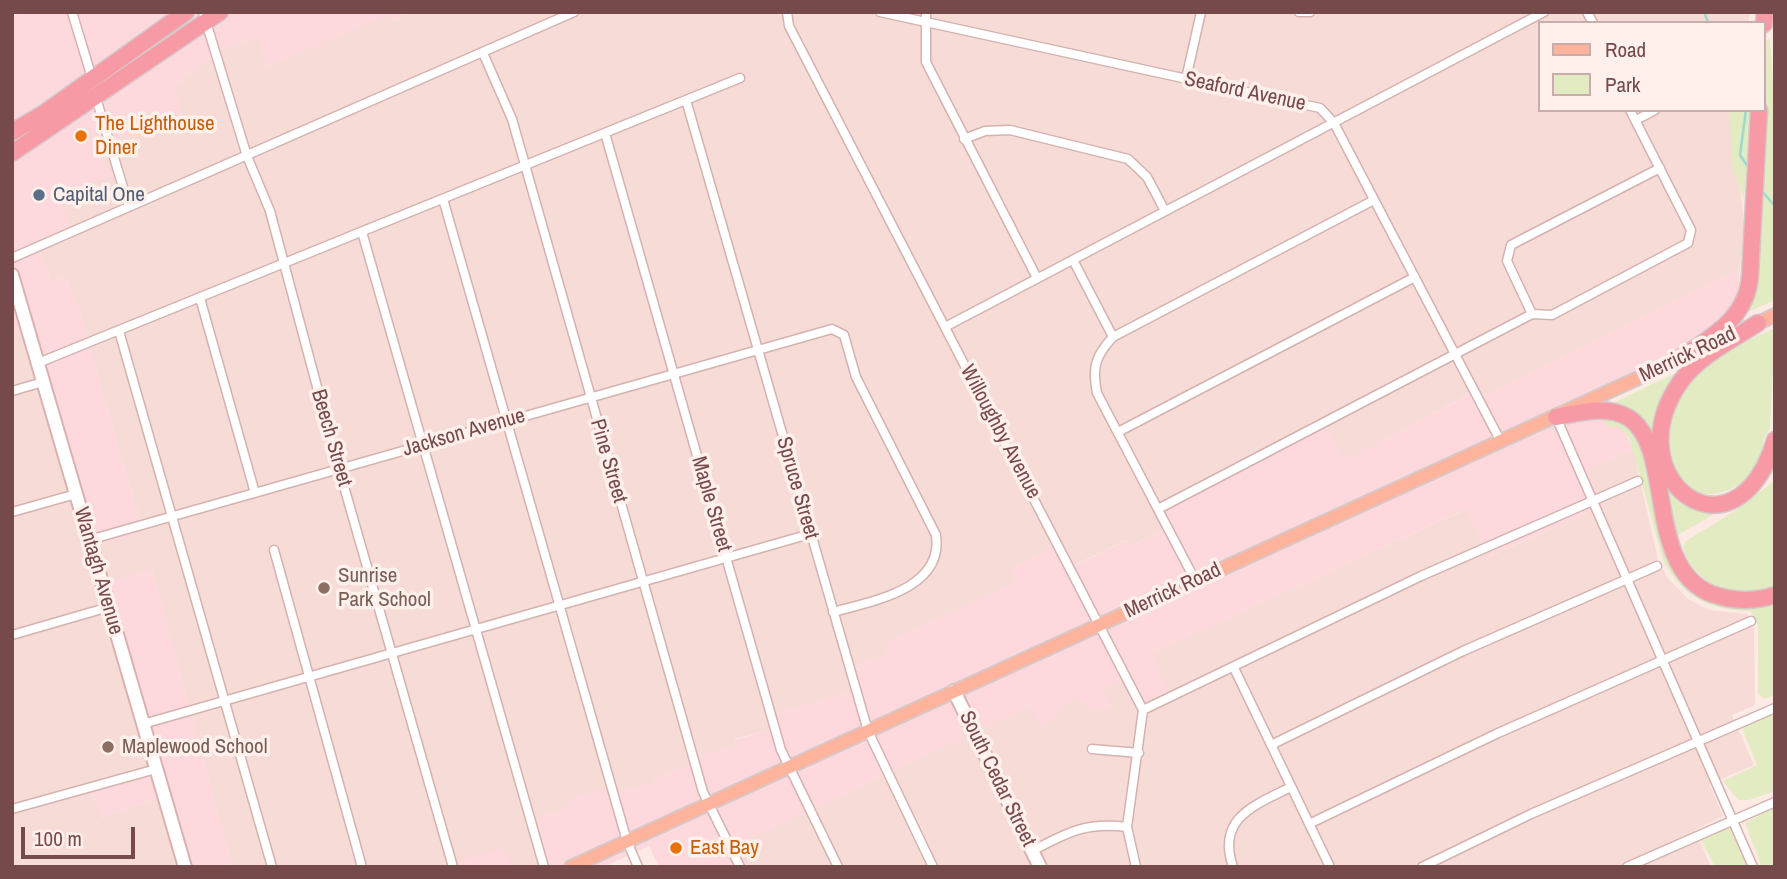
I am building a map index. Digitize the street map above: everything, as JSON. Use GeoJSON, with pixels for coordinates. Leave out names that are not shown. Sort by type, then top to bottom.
{"type":"FeatureCollection","features":[{"type":"Feature","properties":{"kind":"highway"},"geometry":{"type":"LineString","coordinates":[[12,132],[186,12]]}},
{"type":"Feature","properties":{"kind":"highway"},"geometry":{"type":"LineString","coordinates":[[12,153],[96,98],[204,18],[220,12]]}},
{"type":"Feature","properties":{"kind":"highway"},"geometry":{"type":"LineString","coordinates":[[1676,361],[1726,326],[1746,302],[1750,283],[1759,112]]}},
{"type":"Feature","properties":{"kind":"highway"},"geometry":{"type":"LineString","coordinates":[[1758,323],[1699,363],[1682,379],[1672,395],[1662,427],[1661,459],[1665,472],[1683,494],[1695,501],[1720,504],[1732,501],[1755,484],[1775,440]]}},
{"type":"Feature","properties":{"kind":"highway"},"geometry":{"type":"LineString","coordinates":[[1556,417],[1595,410],[1626,416],[1638,425],[1650,452],[1672,547],[1683,571],[1704,590],[1720,596],[1752,600],[1775,595]]}},
{"type":"Feature","properties":{"kind":"main road","name":"Wantagh Avenue"},"geometry":{"type":"LineString","coordinates":[[12,275],[184,867]]}},
{"type":"Feature","properties":{"kind":"main road","name":"Merrick Road"},"geometry":{"type":"LineString","coordinates":[[571,867],[1775,315]]}},
{"type":"Feature","properties":{"kind":"main road","name":"South Cedar Street"},"geometry":{"type":"LineString","coordinates":[[954,691],[1040,867]]}},
{"type":"Feature","properties":{"kind":"street"},"geometry":{"type":"LineString","coordinates":[[72,12],[92,78]]}},
{"type":"Feature","properties":{"kind":"street"},"geometry":{"type":"LineString","coordinates":[[12,258],[574,12]]}},
{"type":"Feature","properties":{"kind":"street","name":"Willoughby Avenue"},"geometry":{"type":"LineString","coordinates":[[787,12],[789,26],[1143,710]]}},
{"type":"Feature","properties":{"kind":"street","name":"Seaford Avenue"},"geometry":{"type":"LineString","coordinates":[[880,12],[1320,108],[1334,123],[1501,442]]}},
{"type":"Feature","properties":{"kind":"street"},"geometry":{"type":"LineString","coordinates":[[926,12],[926,62],[1037,278]]}},
{"type":"Feature","properties":{"kind":"street"},"geometry":{"type":"LineString","coordinates":[[1186,79],[1201,12]]}},
{"type":"Feature","properties":{"kind":"street"},"geometry":{"type":"LineString","coordinates":[[1299,12],[1310,12]]}},
{"type":"Feature","properties":{"kind":"street"},"geometry":{"type":"LineString","coordinates":[[944,327],[1538,14]]}},
{"type":"Feature","properties":{"kind":"street","name":"Beech Street"},"geometry":{"type":"LineString","coordinates":[[204,18],[247,156],[270,211],[339,469],[453,867]]}},
{"type":"Feature","properties":{"kind":"street","name":"Pine Street"},"geometry":{"type":"LineString","coordinates":[[483,53],[512,119],[708,804],[740,867]]}},
{"type":"Feature","properties":{"kind":"street"},"geometry":{"type":"LineString","coordinates":[[38,363],[740,78]]}},
{"type":"Feature","properties":{"kind":"street"},"geometry":{"type":"LineString","coordinates":[[96,98],[129,207]]}},
{"type":"Feature","properties":{"kind":"street","name":"Spruce Street"},"geometry":{"type":"LineString","coordinates":[[687,100],[868,731],[933,867]]}},
{"type":"Feature","properties":{"kind":"street"},"geometry":{"type":"LineString","coordinates":[[1158,509],[1532,314],[1552,315],[1688,243],[1691,230],[1631,112]]}},
{"type":"Feature","properties":{"kind":"street"},"geometry":{"type":"LineString","coordinates":[[1636,120],[1651,112]]}},
{"type":"Feature","properties":{"kind":"street"},"geometry":{"type":"LineString","coordinates":[[964,139],[985,131],[1010,130],[1128,159],[1140,167],[1166,211]]}},
{"type":"Feature","properties":{"kind":"street","name":"Maple Street"},"geometry":{"type":"LineString","coordinates":[[605,133],[781,750],[838,867]]}},
{"type":"Feature","properties":{"kind":"street"},"geometry":{"type":"LineString","coordinates":[[1532,314],[1507,261],[1511,245],[1660,168]]}},
{"type":"Feature","properties":{"kind":"street"},"geometry":{"type":"LineString","coordinates":[[443,199],[627,841],[638,867]]}},
{"type":"Feature","properties":{"kind":"street"},"geometry":{"type":"LineString","coordinates":[[1195,580],[1097,393],[1093,375],[1099,352],[1113,337],[1374,200]]}},
{"type":"Feature","properties":{"kind":"street"},"geometry":{"type":"LineString","coordinates":[[362,232],[544,867]]}},
{"type":"Feature","properties":{"kind":"street"},"geometry":{"type":"LineString","coordinates":[[1073,260],[1113,337]]}},
{"type":"Feature","properties":{"kind":"street"},"geometry":{"type":"LineString","coordinates":[[1118,432],[1415,277]]}},
{"type":"Feature","properties":{"kind":"street"},"geometry":{"type":"LineString","coordinates":[[200,298],[256,493]]}},
{"type":"Feature","properties":{"kind":"street","name":"Jackson Avenue"},"geometry":{"type":"LineString","coordinates":[[89,540],[832,329],[839,330],[844,335],[861,389],[936,535],[938,548],[936,560],[922,579],[877,600],[833,612]]}},
{"type":"Feature","properties":{"kind":"street"},"geometry":{"type":"LineString","coordinates":[[119,331],[272,867]]}},
{"type":"Feature","properties":{"kind":"street"},"geometry":{"type":"LineString","coordinates":[[12,391],[43,382]]}},
{"type":"Feature","properties":{"kind":"street"},"geometry":{"type":"LineString","coordinates":[[1556,417],[1753,867]]}},
{"type":"Feature","properties":{"kind":"street"},"geometry":{"type":"LineString","coordinates":[[1136,867],[1127,827],[1143,710],[1422,576],[1638,481]]}},
{"type":"Feature","properties":{"kind":"street"},"geometry":{"type":"LineString","coordinates":[[12,512],[76,494]]}},
{"type":"Feature","properties":{"kind":"street"},"geometry":{"type":"LineString","coordinates":[[143,724],[810,534]]}},
{"type":"Feature","properties":{"kind":"street"},"geometry":{"type":"LineString","coordinates":[[274,550],[362,867]]}},
{"type":"Feature","properties":{"kind":"street"},"geometry":{"type":"LineString","coordinates":[[1271,745],[1463,651],[1657,566]]}},
{"type":"Feature","properties":{"kind":"street"},"geometry":{"type":"LineString","coordinates":[[12,635],[109,607]]}},
{"type":"Feature","properties":{"kind":"street"},"geometry":{"type":"LineString","coordinates":[[1309,824],[1496,734],[1751,621]]}},
{"type":"Feature","properties":{"kind":"street"},"geometry":{"type":"LineString","coordinates":[[1234,668],[1330,867]]}},
{"type":"Feature","properties":{"kind":"street"},"geometry":{"type":"LineString","coordinates":[[1422,867],[1531,814],[1775,708]]}},
{"type":"Feature","properties":{"kind":"street"},"geometry":{"type":"LineString","coordinates":[[1092,749],[1139,753]]}},
{"type":"Feature","properties":{"kind":"street"},"geometry":{"type":"LineString","coordinates":[[12,810],[156,769]]}},
{"type":"Feature","properties":{"kind":"street"},"geometry":{"type":"LineString","coordinates":[[1233,867],[1228,849],[1230,832],[1237,819],[1250,807],[1291,787]]}},
{"type":"Feature","properties":{"kind":"street"},"geometry":{"type":"LineString","coordinates":[[1627,867],[1775,802]]}},
{"type":"Feature","properties":{"kind":"street"},"geometry":{"type":"LineString","coordinates":[[1032,850],[1074,829],[1101,824],[1127,827]]}},
{"type":"Feature","properties":{"kind":"shaded area"},"geometry":{"type":"Polygon","coordinates":[[[20,12],[412,12],[392,21],[389,14],[267,67],[259,38],[222,49],[173,87],[183,119],[101,144],[111,177],[59,193],[71,229],[37,245],[52,282],[65,277],[78,307],[143,533],[95,546],[34,325],[12,331],[12,18],[20,12]]]}},
{"type":"Feature","properties":{"kind":"shaded area"},"geometry":{"type":"Polygon","coordinates":[[[412,12],[1750,12],[1748,21],[1538,21],[1538,112],[1735,112],[1733,129],[1744,222],[1740,269],[1482,397],[1477,390],[1344,461],[1326,426],[1164,510],[1173,526],[1130,547],[1126,540],[1075,565],[1063,543],[1010,571],[1015,583],[885,643],[888,654],[852,666],[859,690],[776,714],[779,727],[735,739],[736,747],[698,757],[699,762],[654,779],[655,783],[618,793],[616,786],[569,800],[571,808],[537,818],[550,865],[545,867],[514,867],[501,849],[452,867],[232,867],[152,569],[151,774],[91,792],[101,818],[158,798],[178,867],[12,867],[12,331],[23,328],[86,548],[143,532],[78,307],[65,277],[52,282],[37,244],[59,193],[100,144],[183,119],[173,87],[222,49],[259,38],[267,67],[389,13],[393,21],[412,12]]]}},
{"type":"Feature","properties":{"kind":"shaded area"},"geometry":{"type":"Polygon","coordinates":[[[1740,269],[1737,304],[1751,333],[1609,397],[1633,449],[1587,469],[1603,506],[1487,557],[1466,509],[1152,653],[1169,690],[1143,702],[1130,675],[1103,688],[1111,706],[1095,713],[1075,696],[1042,730],[1029,707],[734,846],[744,867],[659,867],[649,846],[604,867],[546,867],[550,864],[537,818],[571,808],[568,799],[616,785],[618,793],[655,783],[654,779],[699,762],[698,757],[736,747],[735,740],[779,727],[776,714],[858,690],[852,666],[888,654],[884,643],[1015,583],[1009,570],[1063,542],[1076,565],[1127,540],[1131,547],[1172,526],[1163,509],[1326,426],[1345,460],[1478,390],[1482,397],[1740,269]]]}},
{"type":"Feature","properties":{"kind":"shaded area"},"geometry":{"type":"Polygon","coordinates":[[[1633,449],[1658,560],[1667,577],[1688,599],[1709,610],[1748,614],[1754,629],[1755,705],[1732,715],[1754,765],[1709,784],[1723,816],[1695,830],[1711,867],[744,867],[734,846],[1030,706],[1075,696],[1111,706],[1102,688],[1130,675],[1168,690],[1151,653],[1467,509],[1488,557],[1603,506],[1586,469],[1633,449]]]}},
{"type":"Feature","properties":{"kind":"shaded area"},"geometry":{"type":"Polygon","coordinates":[[[152,569],[232,867],[178,867],[158,798],[100,818],[91,791],[151,774],[97,585],[152,569]]]}},
{"type":"Feature","properties":{"kind":"shaded area"},"geometry":{"type":"Polygon","coordinates":[[[502,848],[514,867],[452,867],[460,861],[502,848]]]}},
{"type":"Feature","properties":{"kind":"green space"},"geometry":{"type":"Polygon","coordinates":[[[1770,39],[1775,112],[1775,300],[1741,315],[1764,112],[1766,112],[1767,40],[1770,39]]]}},
{"type":"Feature","properties":{"kind":"green space"},"geometry":{"type":"Polygon","coordinates":[[[1729,112],[1751,112],[1744,200],[1732,166],[1729,112]]]}},
{"type":"Feature","properties":{"kind":"green space"},"geometry":{"type":"Polygon","coordinates":[[[1775,328],[1770,428],[1763,440],[1762,456],[1758,465],[1748,477],[1724,492],[1700,493],[1689,489],[1679,481],[1672,470],[1666,444],[1672,411],[1681,389],[1700,366],[1775,328]]]}},
{"type":"Feature","properties":{"kind":"green space"},"geometry":{"type":"Polygon","coordinates":[[[1684,369],[1654,440],[1631,413],[1613,403],[1684,369]]]}},
{"type":"Feature","properties":{"kind":"green space"},"geometry":{"type":"Polygon","coordinates":[[[1607,415],[1638,431],[1690,583],[1775,599],[1775,695],[1764,699],[1758,694],[1758,626],[1751,611],[1710,605],[1699,599],[1679,584],[1663,560],[1629,437],[1618,426],[1610,428],[1602,417],[1607,415]]]}},
{"type":"Feature","properties":{"kind":"green space"},"geometry":{"type":"Polygon","coordinates":[[[1775,457],[1775,471],[1754,491],[1678,535],[1672,514],[1666,509],[1664,474],[1669,484],[1729,504],[1775,457]]]}},
{"type":"Feature","properties":{"kind":"green space"},"geometry":{"type":"Polygon","coordinates":[[[1775,480],[1775,590],[1746,594],[1719,588],[1707,581],[1689,561],[1683,548],[1686,541],[1738,509],[1775,480]]]}},
{"type":"Feature","properties":{"kind":"green space"},"geometry":{"type":"Polygon","coordinates":[[[1775,712],[1775,791],[1749,800],[1738,800],[1723,781],[1757,765],[1743,731],[1745,725],[1775,712]]]}},
{"type":"Feature","properties":{"kind":"green space"},"geometry":{"type":"Polygon","coordinates":[[[1775,807],[1775,867],[1762,867],[1745,823],[1775,807]]]}},
{"type":"Feature","properties":{"kind":"green space"},"geometry":{"type":"Polygon","coordinates":[[[1731,827],[1749,867],[1715,867],[1700,838],[1731,827]]]}},
{"type":"Feature","properties":{"kind":"waterway"},"geometry":{"type":"LineString","coordinates":[[1704,12],[1708,21]]}},
{"type":"Feature","properties":{"kind":"waterway"},"geometry":{"type":"LineString","coordinates":[[1746,112],[1740,155],[1750,170]]}},
{"type":"Feature","properties":{"kind":"waterway"},"geometry":{"type":"LineString","coordinates":[[1761,190],[1774,205]]}},
{"type":"Feature","properties":{"kind":"place","name":"The Lighthouse Diner"},"geometry":{"type":"Point","coordinates":[81,136]}},
{"type":"Feature","properties":{"kind":"place","name":"Capital One"},"geometry":{"type":"Point","coordinates":[39,195]}},
{"type":"Feature","properties":{"kind":"place","name":"Sunrise Park School"},"geometry":{"type":"Point","coordinates":[324,588]}},
{"type":"Feature","properties":{"kind":"place","name":"Maplewood School"},"geometry":{"type":"Point","coordinates":[108,747]}},
{"type":"Feature","properties":{"kind":"place","name":"East Bay"},"geometry":{"type":"Point","coordinates":[676,848]}}]}
